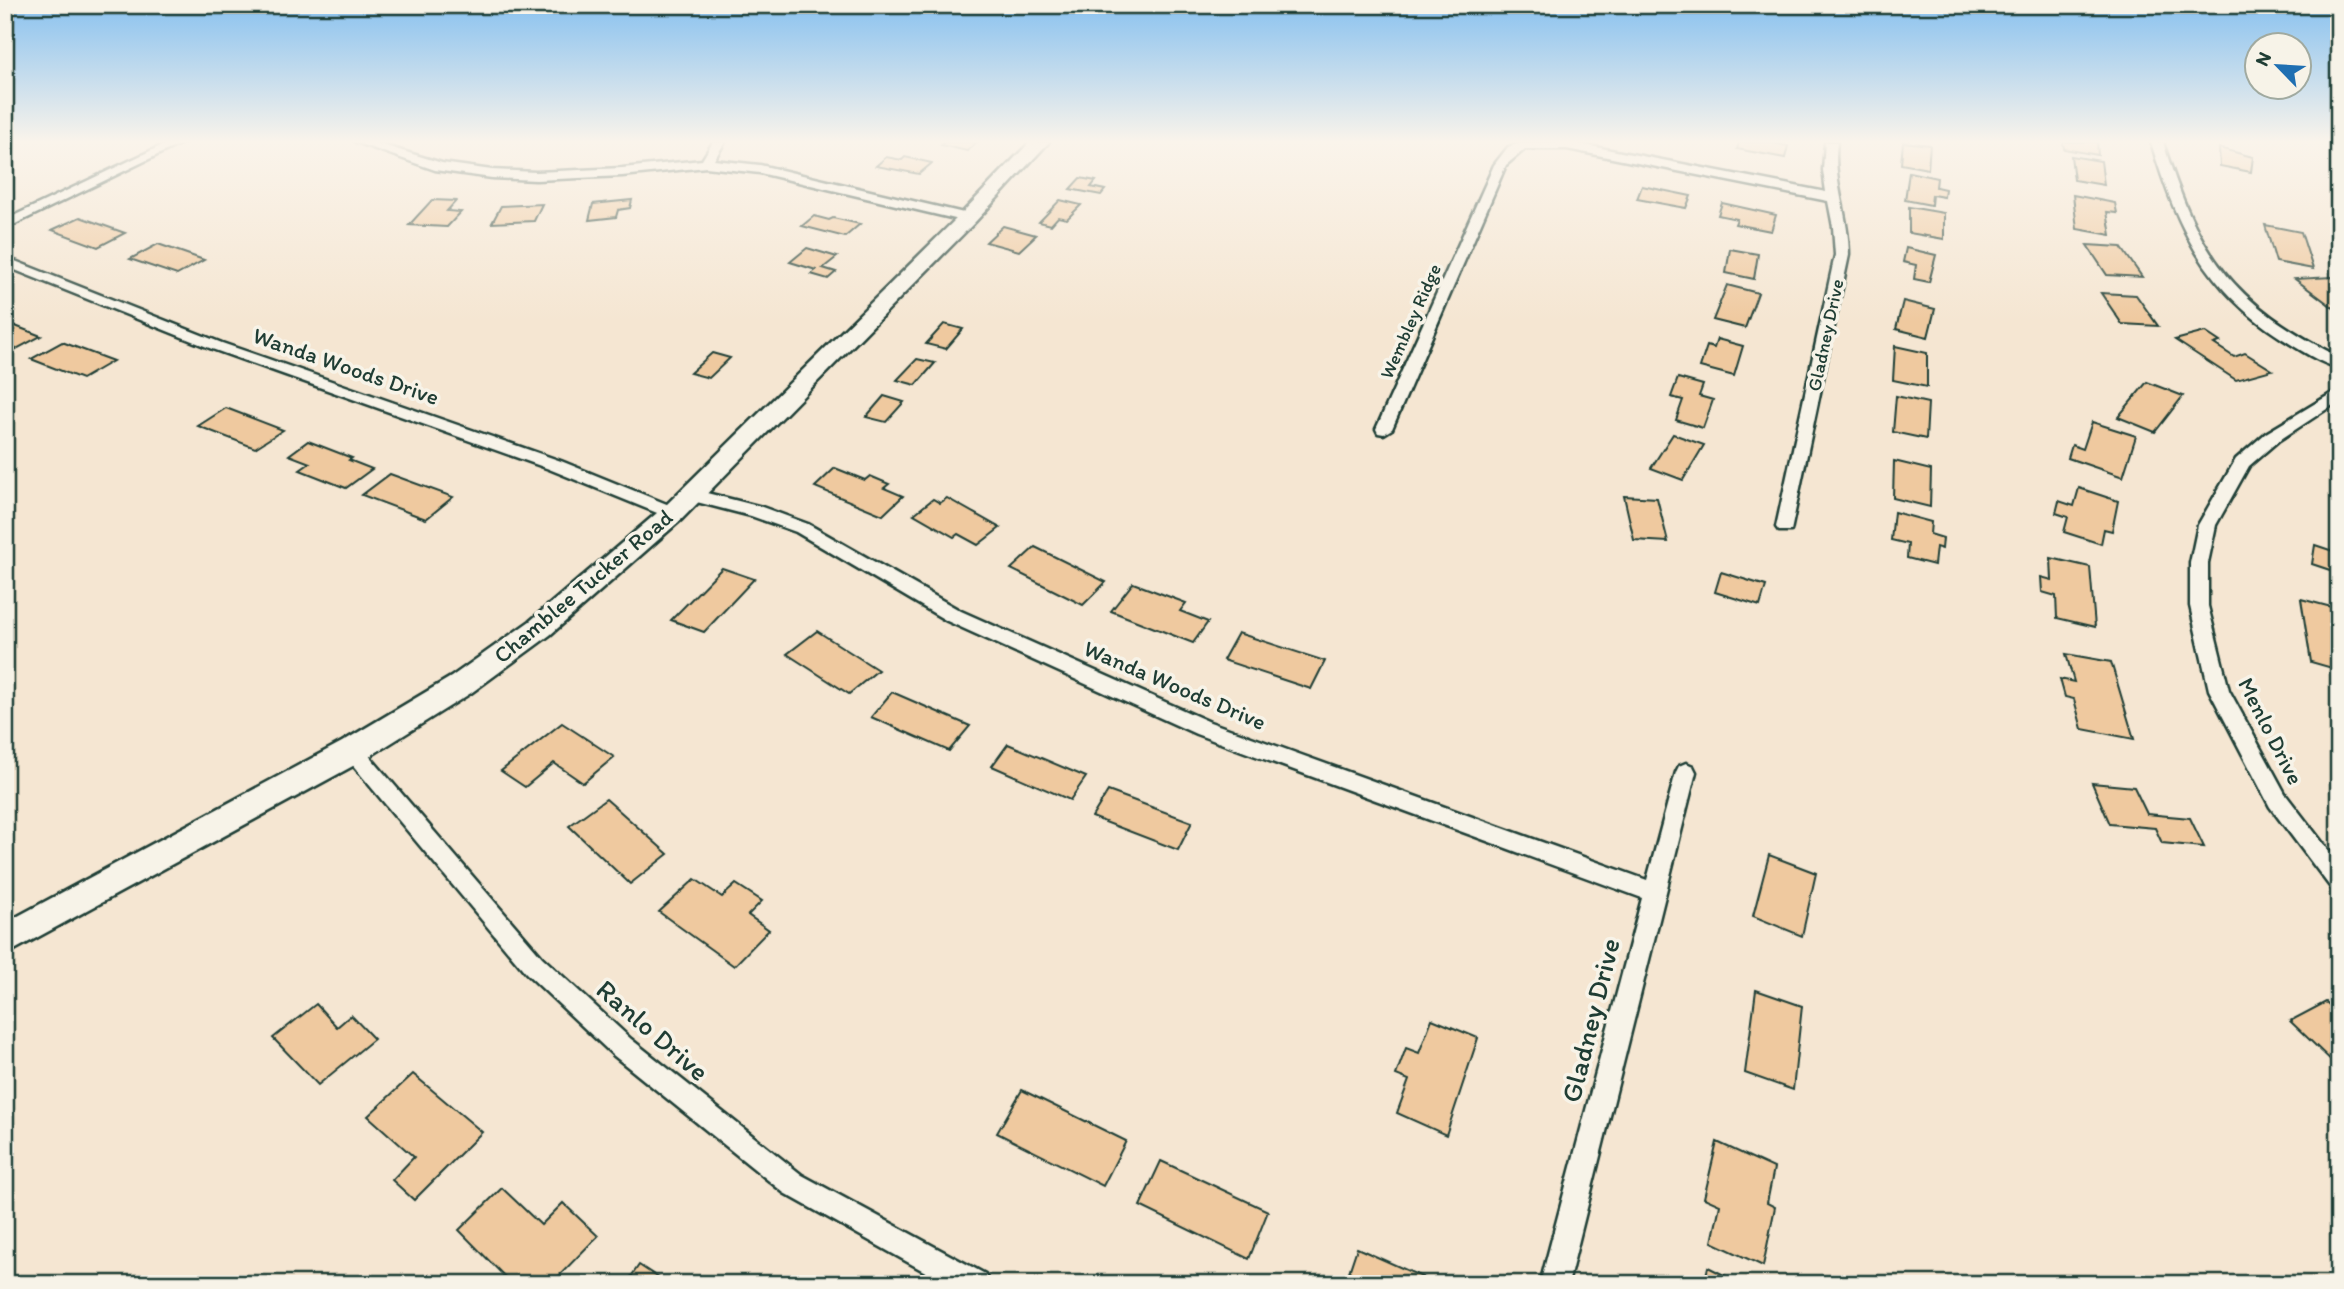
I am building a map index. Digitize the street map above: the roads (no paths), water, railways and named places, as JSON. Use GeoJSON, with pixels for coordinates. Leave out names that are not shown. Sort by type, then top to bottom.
{"type":"FeatureCollection","features":[{"type":"Feature","properties":{"kind":"main road","name":"Chamblee Tucker Road"},"geometry":{"type":"LineString","coordinates":[[5,940],[353,751],[460,685],[540,628],[682,504],[983,202]]}},
{"type":"Feature","properties":{"kind":"street"},"geometry":{"type":"LineString","coordinates":[[5,225],[53,202]]}},
{"type":"Feature","properties":{"kind":"street"},"geometry":{"type":"LineString","coordinates":[[901,202],[968,218]]}},
{"type":"Feature","properties":{"kind":"street","name":"Wembley Ridge"},"geometry":{"type":"LineString","coordinates":[[1384,429],[1484,202]]}},
{"type":"Feature","properties":{"kind":"street","name":"Gladney Drive"},"geometry":{"type":"LineString","coordinates":[[1785,527],[1842,255],[1843,237],[1836,202]]}},
{"type":"Feature","properties":{"kind":"street"},"geometry":{"type":"LineString","coordinates":[[2177,202],[2187,228],[2207,264],[2241,303],[2275,329],[2339,363]]}},
{"type":"Feature","properties":{"kind":"street","name":"Wanda Woods Drive"},"geometry":{"type":"LineString","coordinates":[[5,261],[217,346],[555,465],[682,504],[756,510],[802,528],[954,616],[1203,727],[1653,892]]}},
{"type":"Feature","properties":{"kind":"street","name":"Menlo Drive"},"geometry":{"type":"LineString","coordinates":[[2339,394],[2272,437],[2242,463],[2207,525],[2199,563],[2199,606],[2220,690],[2278,801],[2339,881]]}},
{"type":"Feature","properties":{"kind":"street","name":"Ranlo Drive"},"geometry":{"type":"LineString","coordinates":[[353,751],[534,965],[622,1047],[793,1184],[975,1284]]}},
{"type":"Feature","properties":{"kind":"street","name":"Gladney Drive"},"geometry":{"type":"LineString","coordinates":[[1554,1284],[1686,772]]}}]}
